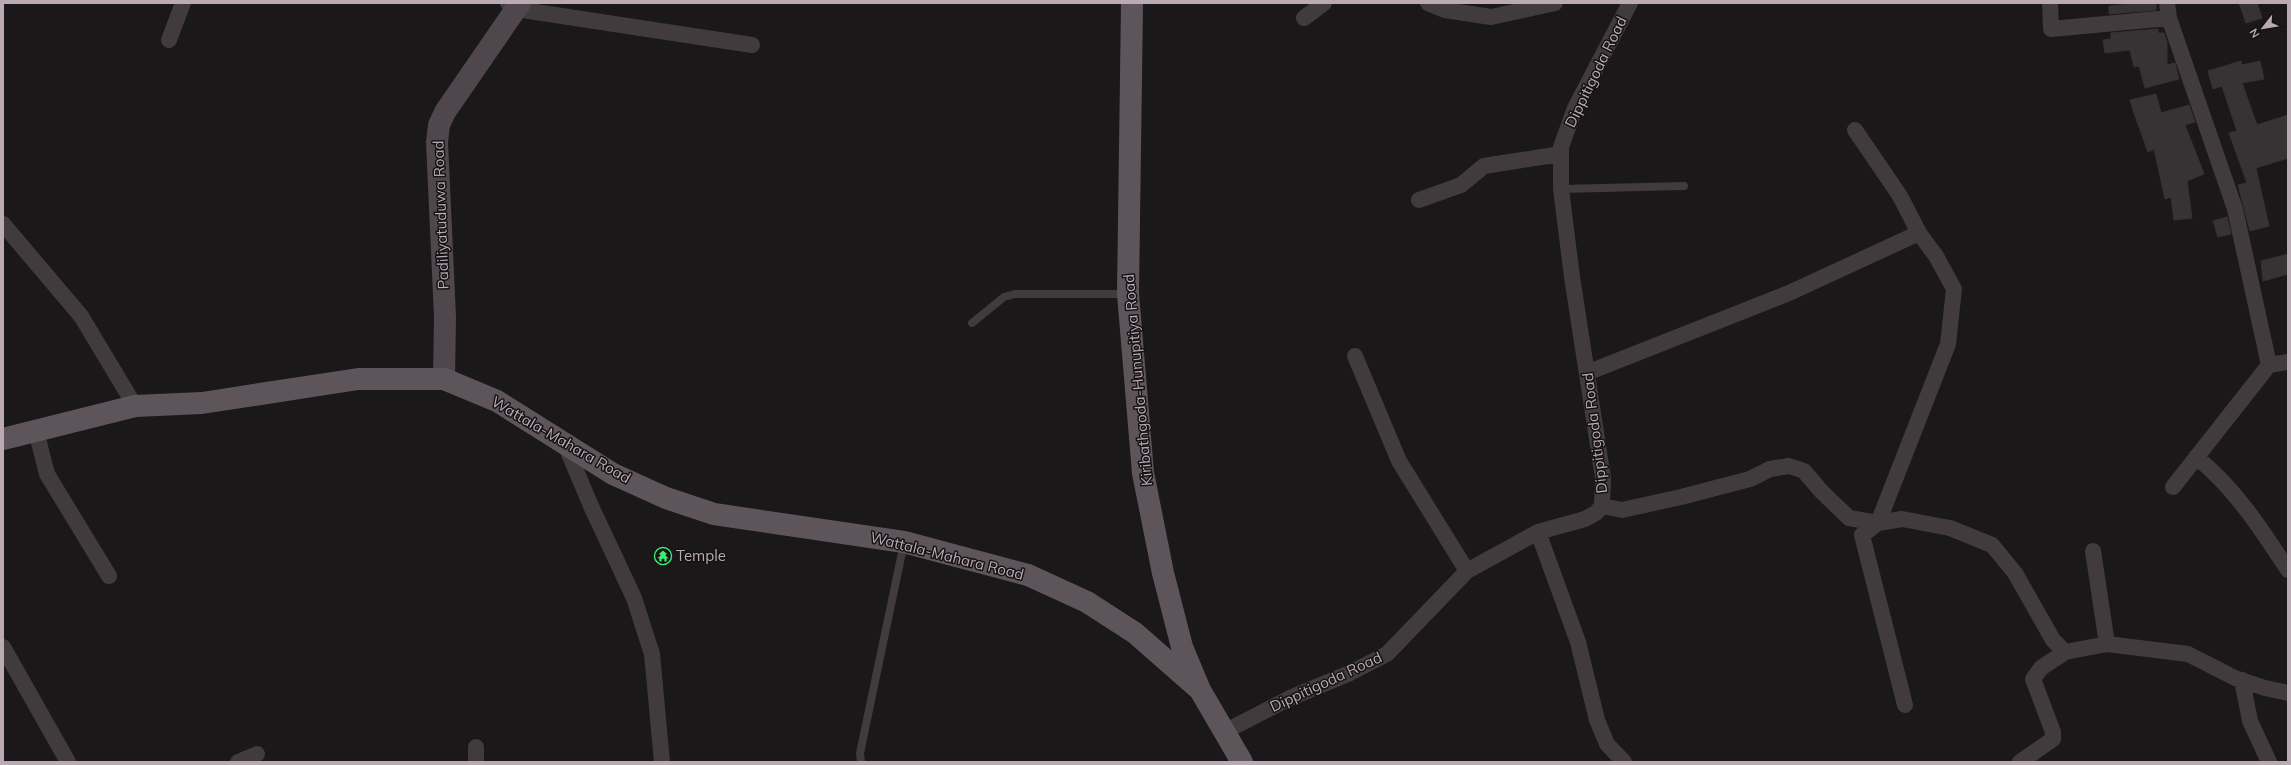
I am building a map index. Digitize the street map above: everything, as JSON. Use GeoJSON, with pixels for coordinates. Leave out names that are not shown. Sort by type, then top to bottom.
{"type":"FeatureCollection","features":[{"type":"Feature","properties":{"kind":"main road","name":"Kiribathgoda-Hunupitiya Road"},"geometry":{"type":"LineString","coordinates":[[1132,3],[1128,294],[1143,473],[1163,573],[1182,646],[1200,690],[1242,762]]}},
{"type":"Feature","properties":{"kind":"main road","name":"Wattala-Mahara Road"},"geometry":{"type":"LineString","coordinates":[[3,439],[135,406],[202,404],[358,379],[444,379],[497,401],[564,441],[613,474],[666,498],[714,514],[904,542],[1028,576],[1087,602],[1135,632],[1200,690]]}},
{"type":"Feature","properties":{"kind":"street"},"geometry":{"type":"LineString","coordinates":[[169,40],[183,3]]}},
{"type":"Feature","properties":{"kind":"street"},"geometry":{"type":"LineString","coordinates":[[1304,18],[1324,3]]}},
{"type":"Feature","properties":{"kind":"street"},"geometry":{"type":"LineString","coordinates":[[1428,3],[1445,10],[1492,17],[1555,3]]}},
{"type":"Feature","properties":{"kind":"street","name":"Dippitigoda Road"},"geometry":{"type":"LineString","coordinates":[[1224,732],[1290,698],[1350,673],[1387,654],[1467,571],[1538,532],[1585,519],[1596,513],[1602,506],[1604,478],[1572,277],[1562,189],[1561,147],[1575,108],[1630,3]]}},
{"type":"Feature","properties":{"kind":"street"},"geometry":{"type":"LineString","coordinates":[[2050,3],[2051,29],[2168,10],[2235,209],[2269,365]]}},
{"type":"Feature","properties":{"kind":"street"},"geometry":{"type":"LineString","coordinates":[[515,5],[752,45]]}},
{"type":"Feature","properties":{"kind":"street","name":"Padiliyatuduwa Road"},"geometry":{"type":"LineString","coordinates":[[444,379],[443,239],[437,142],[439,125],[445,112],[515,5]]}},
{"type":"Feature","properties":{"kind":"street"},"geometry":{"type":"LineString","coordinates":[[1855,130],[1900,196],[1919,233],[1936,256],[1954,289],[1948,344],[1878,523],[1862,535],[1905,705]]}},
{"type":"Feature","properties":{"kind":"street"},"geometry":{"type":"LineString","coordinates":[[1419,200],[1461,185],[1484,166],[1561,154]]}},
{"type":"Feature","properties":{"kind":"street"},"geometry":{"type":"LineString","coordinates":[[3,224],[81,316],[135,406]]}},
{"type":"Feature","properties":{"kind":"street"},"geometry":{"type":"LineString","coordinates":[[1588,372],[1789,293],[1919,233]]}},
{"type":"Feature","properties":{"kind":"street"},"geometry":{"type":"LineString","coordinates":[[1355,356],[1399,461],[1467,571]]}},
{"type":"Feature","properties":{"kind":"street"},"geometry":{"type":"LineString","coordinates":[[2173,487],[2269,365],[2288,362]]}},
{"type":"Feature","properties":{"kind":"street"},"geometry":{"type":"LineString","coordinates":[[36,431],[47,474],[109,576]]}},
{"type":"Feature","properties":{"kind":"street"},"geometry":{"type":"LineString","coordinates":[[564,441],[591,506],[634,598],[652,654],[662,762]]}},
{"type":"Feature","properties":{"kind":"street"},"geometry":{"type":"LineString","coordinates":[[2196,458],[2217,474],[2266,536],[2288,570]]}},
{"type":"Feature","properties":{"kind":"street"},"geometry":{"type":"LineString","coordinates":[[1602,506],[1622,510],[1681,497],[1789,466],[1804,471],[1820,491],[1849,518],[1878,523],[1902,519],[1950,528],[1992,545],[2015,573],[2053,640],[2065,652]]}},
{"type":"Feature","properties":{"kind":"street"},"geometry":{"type":"LineString","coordinates":[[1538,532],[1578,642],[1598,720],[1608,744],[1624,762]]}},
{"type":"Feature","properties":{"kind":"street"},"geometry":{"type":"LineString","coordinates":[[2093,551],[2107,644]]}},
{"type":"Feature","properties":{"kind":"street"},"geometry":{"type":"LineString","coordinates":[[2020,762],[2053,739],[2053,732],[2033,679],[2041,668],[2065,652],[2107,644],[2188,654],[2242,680],[2288,694]]}},
{"type":"Feature","properties":{"kind":"street"},"geometry":{"type":"LineString","coordinates":[[3,647],[68,762]]}},
{"type":"Feature","properties":{"kind":"street"},"geometry":{"type":"LineString","coordinates":[[2242,680],[2250,721],[2269,762]]}},
{"type":"Feature","properties":{"kind":"street"},"geometry":{"type":"LineString","coordinates":[[238,762],[257,754]]}},
{"type":"Feature","properties":{"kind":"lane"},"geometry":{"type":"LineString","coordinates":[[1562,189],[1684,186]]}},
{"type":"Feature","properties":{"kind":"lane"},"geometry":{"type":"LineString","coordinates":[[972,323],[1004,297],[1015,294],[1128,294]]}},
{"type":"Feature","properties":{"kind":"lane"},"geometry":{"type":"LineString","coordinates":[[861,762],[860,754],[904,542]]}},
{"type":"Feature","properties":{"kind":"building"},"geometry":{"type":"Polygon","coordinates":[[[2156,3],[2156,10],[2109,14],[2109,6],[2156,3]]]}},
{"type":"Feature","properties":{"kind":"building"},"geometry":{"type":"Polygon","coordinates":[[[2239,3],[2257,3],[2262,18],[2246,23],[2239,3]]]}},
{"type":"Feature","properties":{"kind":"building"},"geometry":{"type":"Polygon","coordinates":[[[2158,29],[2158,33],[2164,33],[2167,42],[2167,65],[2175,63],[2179,79],[2145,88],[2139,66],[2134,67],[2130,50],[2105,53],[2103,40],[2111,39],[2111,33],[2158,29]]]}},
{"type":"Feature","properties":{"kind":"building"},"geometry":{"type":"Polygon","coordinates":[[[2241,61],[2242,65],[2260,61],[2264,79],[2242,83],[2257,125],[2288,115],[2288,158],[2256,168],[2269,226],[2250,231],[2238,185],[2247,183],[2229,133],[2237,131],[2222,86],[2213,89],[2208,71],[2241,61]]]}},
{"type":"Feature","properties":{"kind":"building"},"geometry":{"type":"Polygon","coordinates":[[[2156,94],[2161,113],[2189,105],[2195,122],[2185,125],[2204,174],[2187,181],[2192,218],[2174,220],[2171,197],[2165,199],[2154,149],[2148,152],[2130,100],[2156,94]]]}},
{"type":"Feature","properties":{"kind":"building"},"geometry":{"type":"Polygon","coordinates":[[[2227,217],[2231,234],[2218,237],[2213,221],[2227,217]]]}},
{"type":"Feature","properties":{"kind":"building"},"geometry":{"type":"Polygon","coordinates":[[[2288,254],[2288,274],[2263,281],[2261,261],[2288,254]]]}},
{"type":"Feature","properties":{"kind":"place","name":"Temple"},"geometry":{"type":"Point","coordinates":[663,556]}}]}
